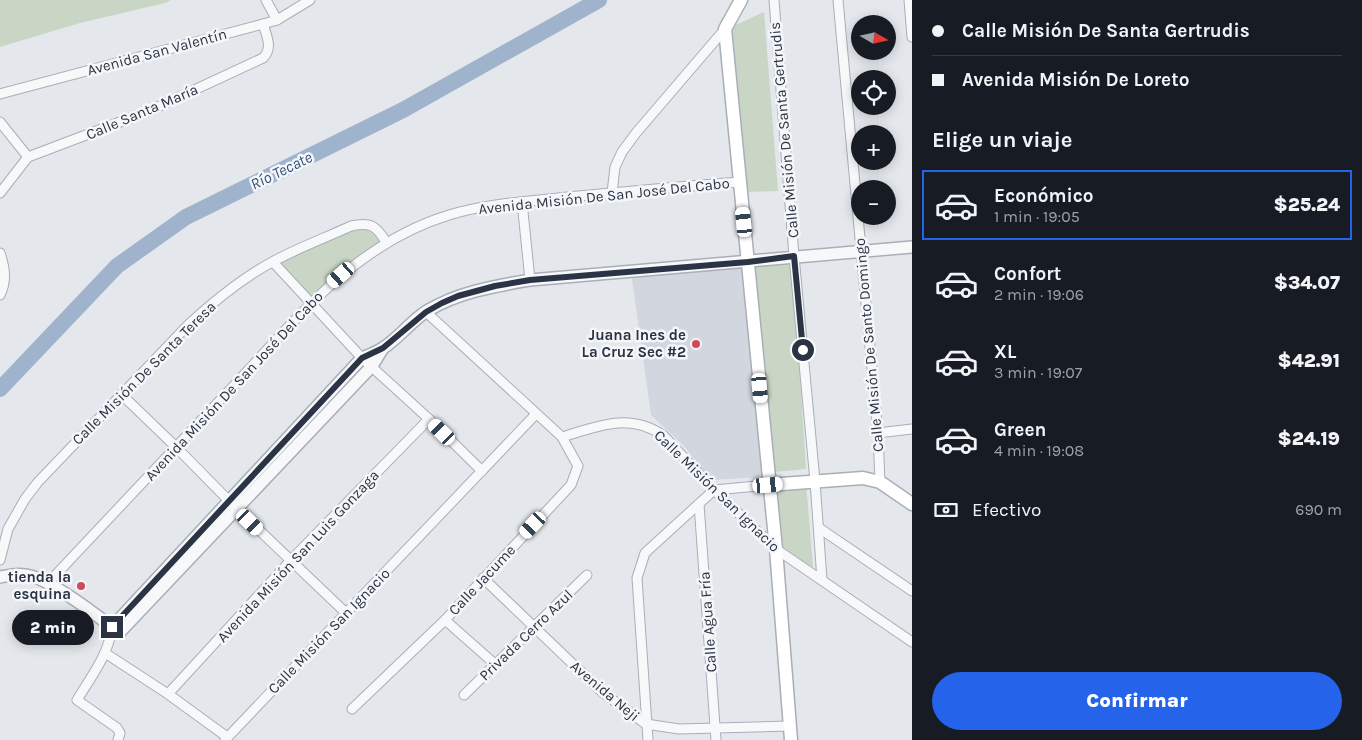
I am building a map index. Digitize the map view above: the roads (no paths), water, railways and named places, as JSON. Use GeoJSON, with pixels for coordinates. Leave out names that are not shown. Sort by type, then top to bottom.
{"type":"FeatureCollection","features":[{"type":"Feature","properties":{"kind":"main road"},"geometry":{"type":"LineString","coordinates":[[741,0],[725,29],[768,485],[776,549],[791,740]]}},
{"type":"Feature","properties":{"kind":"main road"},"geometry":{"type":"LineString","coordinates":[[768,485],[852,478],[880,482],[912,504]]}},
{"type":"Feature","properties":{"kind":"street"},"geometry":{"type":"LineString","coordinates":[[266,0],[277,20]]}},
{"type":"Feature","properties":{"kind":"street","name":"Avenida San Valentín"},"geometry":{"type":"LineString","coordinates":[[0,94],[277,20],[310,0]]}},
{"type":"Feature","properties":{"kind":"street","name":"Calle Misión De Santa Gertrudis"},"geometry":{"type":"LineString","coordinates":[[774,0],[822,580]]}},
{"type":"Feature","properties":{"kind":"street","name":"Calle Misión De Santo Domingo"},"geometry":{"type":"LineString","coordinates":[[838,0],[878,433],[880,482]]}},
{"type":"Feature","properties":{"kind":"street"},"geometry":{"type":"LineString","coordinates":[[909,0],[912,37]]}},
{"type":"Feature","properties":{"kind":"street","name":"Calle Santa María"},"geometry":{"type":"LineString","coordinates":[[28,157],[149,111],[263,58],[269,50],[263,24]]}},
{"type":"Feature","properties":{"kind":"street"},"geometry":{"type":"LineString","coordinates":[[612,193],[615,167],[622,152],[725,29]]}},
{"type":"Feature","properties":{"kind":"street"},"geometry":{"type":"LineString","coordinates":[[0,122],[28,157],[0,193]]}},
{"type":"Feature","properties":{"kind":"street","name":"Avenida Misión De San José Del Cabo"},"geometry":{"type":"LineString","coordinates":[[48,583],[300,314],[352,266],[386,242],[414,228],[450,214],[485,207],[739,182]]}},
{"type":"Feature","properties":{"kind":"street"},"geometry":{"type":"LineString","coordinates":[[522,202],[530,280]]}},
{"type":"Feature","properties":{"kind":"street","name":"Calle Misión De Santa Teresa"},"geometry":{"type":"LineString","coordinates":[[0,560],[8,529],[38,482],[210,304],[273,262],[350,226],[361,224],[372,226],[379,231],[386,242]]}},
{"type":"Feature","properties":{"kind":"street"},"geometry":{"type":"LineString","coordinates":[[233,506],[362,358],[383,348],[426,312],[458,296],[495,286],[530,280],[912,246]]}},
{"type":"Feature","properties":{"kind":"street"},"geometry":{"type":"LineString","coordinates":[[0,253],[6,277],[0,296]]}},
{"type":"Feature","properties":{"kind":"street"},"geometry":{"type":"LineString","coordinates":[[273,262],[362,358],[429,419],[482,471]]}},
{"type":"Feature","properties":{"kind":"street"},"geometry":{"type":"LineString","coordinates":[[426,312],[562,437]]}},
{"type":"Feature","properties":{"kind":"street"},"geometry":{"type":"LineString","coordinates":[[119,736],[117,728],[77,700],[105,653],[114,633],[233,506],[372,366],[383,348]]}},
{"type":"Feature","properties":{"kind":"street"},"geometry":{"type":"LineString","coordinates":[[121,394],[233,506],[346,613]]}},
{"type":"Feature","properties":{"kind":"street","name":"Calle Misión San Ignacio"},"geometry":{"type":"LineString","coordinates":[[226,738],[536,414]]}},
{"type":"Feature","properties":{"kind":"street","name":"Avenida Misión San Luis Gonzaga"},"geometry":{"type":"LineString","coordinates":[[168,694],[291,560],[429,419]]}},
{"type":"Feature","properties":{"kind":"street","name":"Calle Misión San Ignacio"},"geometry":{"type":"LineString","coordinates":[[562,437],[607,424],[630,422],[648,426],[664,436],[714,490],[776,549],[912,642]]}},
{"type":"Feature","properties":{"kind":"street"},"geometry":{"type":"LineString","coordinates":[[878,433],[912,429]]}},
{"type":"Feature","properties":{"kind":"street","name":"Calle Jacume"},"geometry":{"type":"LineString","coordinates":[[352,709],[445,620],[571,485],[578,466],[562,437]]}},
{"type":"Feature","properties":{"kind":"street"},"geometry":{"type":"LineString","coordinates":[[648,740],[637,578],[645,553],[714,490],[768,485]]}},
{"type":"Feature","properties":{"kind":"street","name":"Calle Agua Fría"},"geometry":{"type":"LineString","coordinates":[[699,504],[716,740]]}},
{"type":"Feature","properties":{"kind":"street"},"geometry":{"type":"LineString","coordinates":[[818,528],[912,591]]}},
{"type":"Feature","properties":{"kind":"street"},"geometry":{"type":"LineString","coordinates":[[0,577],[21,574],[32,576],[48,583],[114,633]]}},
{"type":"Feature","properties":{"kind":"street","name":"Privada Cerro Azul"},"geometry":{"type":"LineString","coordinates":[[464,695],[587,575]]}},
{"type":"Feature","properties":{"kind":"street","name":"Avenida Neji"},"geometry":{"type":"LineString","coordinates":[[483,578],[602,692],[646,724],[679,730],[789,726]]}},
{"type":"Feature","properties":{"kind":"street"},"geometry":{"type":"LineString","coordinates":[[445,620],[496,665]]}},
{"type":"Feature","properties":{"kind":"street"},"geometry":{"type":"LineString","coordinates":[[105,653],[168,694],[226,738]]}},
{"type":"Feature","properties":{"kind":"waterway","name":"Río Tecate"},"geometry":{"type":"LineString","coordinates":[[0,389],[117,266],[186,217],[403,110],[599,0]]}},
{"type":"Feature","properties":{"kind":"place","name":"Juana Ines de La Cruz Sec #2"},"geometry":{"type":"Point","coordinates":[696,344]}},
{"type":"Feature","properties":{"kind":"place","name":"tienda la esquina"},"geometry":{"type":"Point","coordinates":[81,586]}}]}
